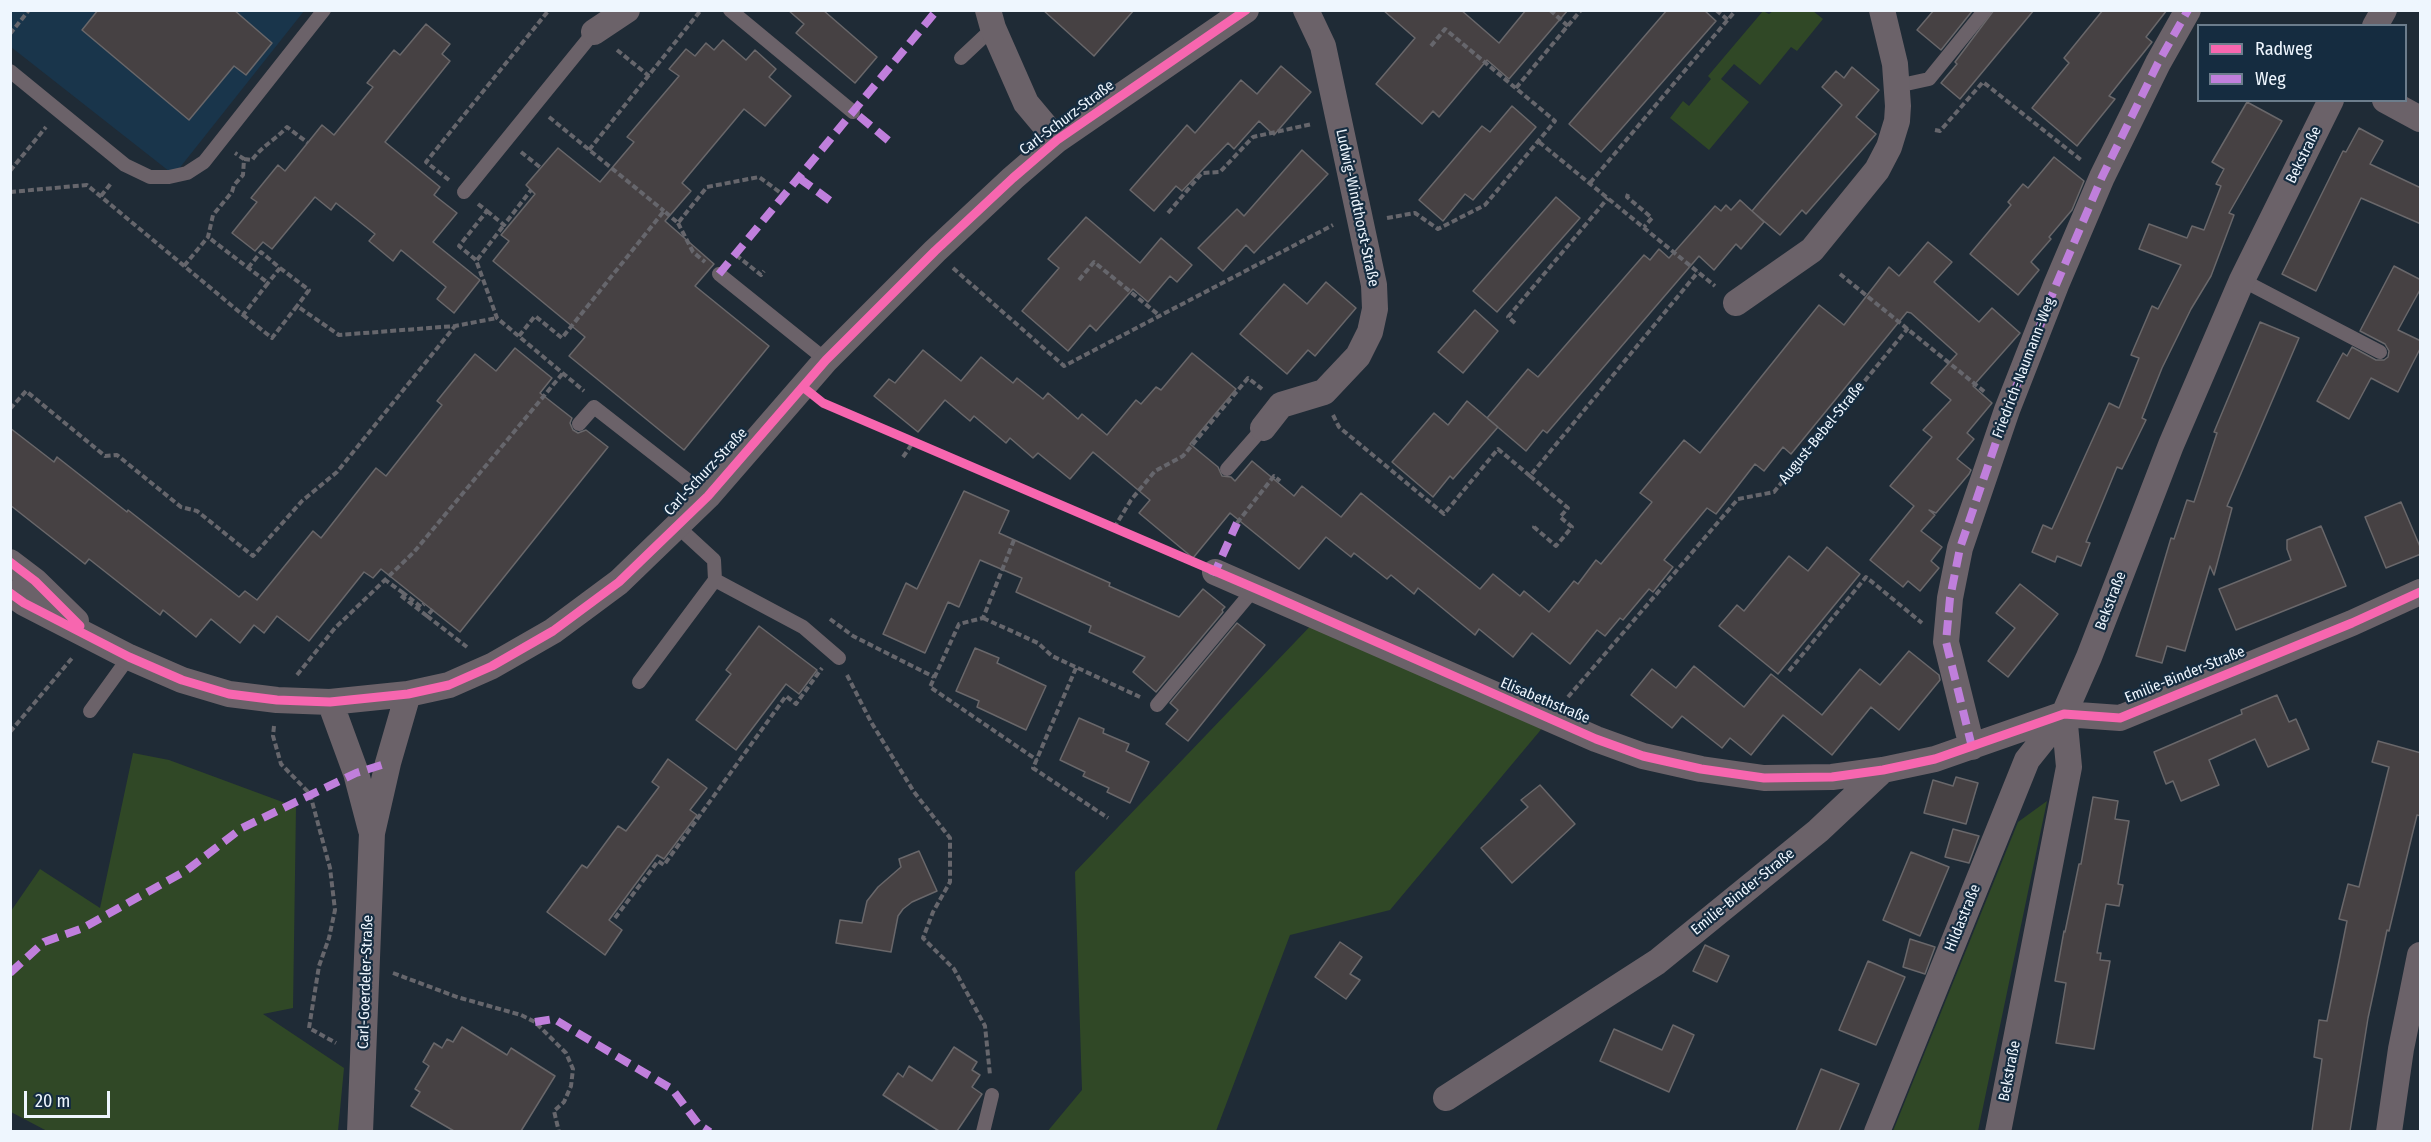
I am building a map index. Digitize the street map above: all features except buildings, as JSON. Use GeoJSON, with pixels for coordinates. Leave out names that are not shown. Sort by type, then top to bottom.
{"type":"FeatureCollection","features":[{"type":"Feature","properties":{"kind":"street"},"geometry":{"type":"LineString","coordinates":[[594,32],[627,10]]}},
{"type":"Feature","properties":{"kind":"street","name":"Carl-Schurz-Straße"},"geometry":{"type":"LineString","coordinates":[[10,593],[24,603],[129,657],[182,680],[229,694],[277,700],[330,702],[408,694],[449,685],[492,666],[553,632],[609,589],[677,526],[708,496],[826,360],[989,198],[1057,140],[1246,10]]}},
{"type":"Feature","properties":{"kind":"street","name":"Ludwig-Windthorst-Straße"},"geometry":{"type":"LineString","coordinates":[[1263,428],[1281,405],[1324,392],[1358,356],[1370,332],[1375,309],[1374,285],[1362,223],[1323,46],[1306,10]]}},
{"type":"Feature","properties":{"kind":"street"},"geometry":{"type":"LineString","coordinates":[[1730,310],[1812,250],[1877,170],[1889,147],[1897,121],[1897,86],[1895,64],[1882,10]]}},
{"type":"Feature","properties":{"kind":"street","name":"Friedrich-Naumann-Weg"},"geometry":{"type":"LineString","coordinates":[[1972,747],[1946,642],[1950,598],[1960,548],[2007,410],[2056,285],[2102,177],[2158,63],[2188,10]]}},
{"type":"Feature","properties":{"kind":"street"},"geometry":{"type":"LineString","coordinates":[[2375,24],[2384,10]]}},
{"type":"Feature","properties":{"kind":"street"},"geometry":{"type":"LineString","coordinates":[[991,19],[1026,103],[1057,140]]}},
{"type":"Feature","properties":{"kind":"street","name":"Bekstraße"},"geometry":{"type":"LineString","coordinates":[[1998,1131],[2069,767],[2064,714],[2089,657],[2171,445],[2242,280],[2330,102]]}},
{"type":"Feature","properties":{"kind":"street"},"geometry":{"type":"LineString","coordinates":[[2389,102],[2421,119]]}},
{"type":"Feature","properties":{"kind":"street","name":"Carl-Schurz-Straße"},"geometry":{"type":"LineString","coordinates":[[10,562],[35,581],[91,636]]}},
{"type":"Feature","properties":{"kind":"street","name":"Elisabethstraße"},"geometry":{"type":"LineString","coordinates":[[1215,572],[1549,720],[1643,756],[1701,769],[1764,778],[1832,777],[1883,771]]}},
{"type":"Feature","properties":{"kind":"street","name":"Emilie-Binder-Straße"},"geometry":{"type":"LineString","coordinates":[[1446,1098],[1657,962],[1818,831],[1883,771],[1935,759],[2064,714],[2120,718],[2352,623],[2421,592]]}},
{"type":"Feature","properties":{"kind":"street","name":"Carl-Goerdeler-Straße"},"geometry":{"type":"LineString","coordinates":[[360,1131],[372,833],[388,763],[408,694]]}},
{"type":"Feature","properties":{"kind":"street","name":"Carl-Goerdeler-Straße"},"geometry":{"type":"LineString","coordinates":[[330,702],[356,773],[372,833]]}},
{"type":"Feature","properties":{"kind":"street","name":"Hildastraße"},"geometry":{"type":"LineString","coordinates":[[1877,1131],[2027,760],[2064,714]]}},
{"type":"Feature","properties":{"kind":"street"},"geometry":{"type":"LineString","coordinates":[[2389,1131],[2401,1049],[2421,955]]}},
{"type":"Feature","properties":{"kind":"lane"},"geometry":{"type":"LineString","coordinates":[[10,71],[125,165],[150,177],[169,177],[187,173],[204,162],[324,10]]}},
{"type":"Feature","properties":{"kind":"lane"},"geometry":{"type":"LineString","coordinates":[[730,10],[853,112]]}},
{"type":"Feature","properties":{"kind":"lane"},"geometry":{"type":"LineString","coordinates":[[1897,86],[1929,79],[1985,10]]}},
{"type":"Feature","properties":{"kind":"lane"},"geometry":{"type":"LineString","coordinates":[[961,58],[991,19]]}},
{"type":"Feature","properties":{"kind":"lane"},"geometry":{"type":"LineString","coordinates":[[464,192],[594,32]]}},
{"type":"Feature","properties":{"kind":"lane"},"geometry":{"type":"LineString","coordinates":[[720,274],[826,360]]}},
{"type":"Feature","properties":{"kind":"lane"},"geometry":{"type":"LineString","coordinates":[[2242,280],[2380,352]]}},
{"type":"Feature","properties":{"kind":"lane"},"geometry":{"type":"LineString","coordinates":[[579,424],[594,407],[708,496]]}},
{"type":"Feature","properties":{"kind":"lane"},"geometry":{"type":"LineString","coordinates":[[1227,469],[1263,428]]}},
{"type":"Feature","properties":{"kind":"lane"},"geometry":{"type":"LineString","coordinates":[[639,682],[715,580],[714,560],[677,526]]}},
{"type":"Feature","properties":{"kind":"lane"},"geometry":{"type":"LineString","coordinates":[[715,580],[803,627],[838,658]]}},
{"type":"Feature","properties":{"kind":"lane"},"geometry":{"type":"LineString","coordinates":[[1157,705],[1255,588]]}},
{"type":"Feature","properties":{"kind":"lane"},"geometry":{"type":"LineString","coordinates":[[90,711],[129,657]]}},
{"type":"Feature","properties":{"kind":"lane"},"geometry":{"type":"LineString","coordinates":[[983,1131],[992,1095]]}},
{"type":"Feature","properties":{"kind":"path"},"geometry":{"type":"LineString","coordinates":[[10,34],[29,10]]}},
{"type":"Feature","properties":{"kind":"path"},"geometry":{"type":"LineString","coordinates":[[504,225],[426,162],[549,10]]}},
{"type":"Feature","properties":{"kind":"path"},"geometry":{"type":"LineString","coordinates":[[589,150],[701,10]]}},
{"type":"Feature","properties":{"kind":"path"},"geometry":{"type":"LineString","coordinates":[[1550,10],[1568,26]]}},
{"type":"Feature","properties":{"kind":"path"},"geometry":{"type":"LineString","coordinates":[[1516,88],[1581,10]]}},
{"type":"Feature","properties":{"kind":"path"},"geometry":{"type":"LineString","coordinates":[[1716,10],[1728,20]]}},
{"type":"Feature","properties":{"kind":"path"},"geometry":{"type":"LineString","coordinates":[[1590,183],[1736,10]]}},
{"type":"Feature","properties":{"kind":"path"},"geometry":{"type":"LineString","coordinates":[[934,251],[1064,366],[1343,220],[1362,223],[1415,213],[1438,229],[1485,205],[1555,121],[1445,29],[1431,46]]}},
{"type":"Feature","properties":{"kind":"path"},"geometry":{"type":"LineString","coordinates":[[1935,130],[1940,131],[1983,82],[2102,177]]}},
{"type":"Feature","properties":{"kind":"path"},"geometry":{"type":"LineString","coordinates":[[534,105],[678,223],[693,252],[720,274]]}},
{"type":"Feature","properties":{"kind":"path"},"geometry":{"type":"LineString","coordinates":[[10,171],[60,110]]}},
{"type":"Feature","properties":{"kind":"path"},"geometry":{"type":"LineString","coordinates":[[1168,213],[1202,173],[1220,172],[1253,137],[1339,118]]}},
{"type":"Feature","properties":{"kind":"path"},"geometry":{"type":"LineString","coordinates":[[220,142],[244,159],[252,160],[261,147],[273,142],[286,127],[308,143]]}},
{"type":"Feature","properties":{"kind":"path"},"geometry":{"type":"LineString","coordinates":[[1530,476],[1698,272],[1539,142]]}},
{"type":"Feature","properties":{"kind":"path"},"geometry":{"type":"LineString","coordinates":[[184,266],[208,237],[213,214],[243,175],[244,159]]}},
{"type":"Feature","properties":{"kind":"path"},"geometry":{"type":"LineString","coordinates":[[678,223],[707,187],[759,177],[785,195]]}},
{"type":"Feature","properties":{"kind":"path"},"geometry":{"type":"LineString","coordinates":[[10,192],[87,185],[272,338],[309,290],[261,252],[248,268]]}},
{"type":"Feature","properties":{"kind":"path"},"geometry":{"type":"LineString","coordinates":[[476,260],[531,190]]}},
{"type":"Feature","properties":{"kind":"path"},"geometry":{"type":"LineString","coordinates":[[1628,194],[1627,197],[1652,218],[1644,227]]}},
{"type":"Feature","properties":{"kind":"path"},"geometry":{"type":"LineString","coordinates":[[1515,323],[1508,317],[1608,198]]}},
{"type":"Feature","properties":{"kind":"path"},"geometry":{"type":"LineString","coordinates":[[487,211],[459,246],[476,260],[497,318],[584,391],[594,407]]}},
{"type":"Feature","properties":{"kind":"path"},"geometry":{"type":"LineString","coordinates":[[519,336],[535,316],[562,338],[664,212]]}},
{"type":"Feature","properties":{"kind":"path"},"geometry":{"type":"LineString","coordinates":[[208,237],[268,283]]}},
{"type":"Feature","properties":{"kind":"path"},"geometry":{"type":"LineString","coordinates":[[736,255],[761,275],[764,271]]}},
{"type":"Feature","properties":{"kind":"path"},"geometry":{"type":"LineString","coordinates":[[1079,280],[1094,262],[1160,316]]}},
{"type":"Feature","properties":{"kind":"path"},"geometry":{"type":"LineString","coordinates":[[243,315],[280,268]]}},
{"type":"Feature","properties":{"kind":"path"},"geometry":{"type":"LineString","coordinates":[[1840,274],[1984,392]]}},
{"type":"Feature","properties":{"kind":"path"},"geometry":{"type":"LineString","coordinates":[[297,306],[339,335],[455,326],[497,318]]}},
{"type":"Feature","properties":{"kind":"path"},"geometry":{"type":"LineString","coordinates":[[10,409],[26,391],[105,456],[117,456],[181,507],[197,511],[253,556],[302,501],[337,472],[455,326]]}},
{"type":"Feature","properties":{"kind":"path"},"geometry":{"type":"LineString","coordinates":[[363,1059],[309,1028],[319,966],[329,938],[335,910],[330,868],[310,794],[281,764],[273,736],[277,700],[335,628],[414,552],[563,373]]}},
{"type":"Feature","properties":{"kind":"path"},"geometry":{"type":"LineString","coordinates":[[1114,528],[1127,506],[1155,471],[1183,456],[1248,378],[1262,390]]}},
{"type":"Feature","properties":{"kind":"path"},"geometry":{"type":"LineString","coordinates":[[1339,427],[1444,514],[1498,449],[1568,508],[1560,517],[1572,527],[1557,546],[1534,527],[1536,524]]}},
{"type":"Feature","properties":{"kind":"path"},"geometry":{"type":"LineString","coordinates":[[903,457],[914,441]]}},
{"type":"Feature","properties":{"kind":"path"},"geometry":{"type":"LineString","coordinates":[[1237,523],[1274,476],[1280,481]]}},
{"type":"Feature","properties":{"kind":"path"},"geometry":{"type":"LineString","coordinates":[[983,618],[1014,540]]}},
{"type":"Feature","properties":{"kind":"path"},"geometry":{"type":"LineString","coordinates":[[1789,671],[1866,577],[1913,616]]}},
{"type":"Feature","properties":{"kind":"path"},"geometry":{"type":"LineString","coordinates":[[384,579],[422,607],[424,603]]}},
{"type":"Feature","properties":{"kind":"path"},"geometry":{"type":"LineString","coordinates":[[402,591],[400,595],[492,666]]}},
{"type":"Feature","properties":{"kind":"path"},"geometry":{"type":"LineString","coordinates":[[427,616],[433,609]]}},
{"type":"Feature","properties":{"kind":"path"},"geometry":{"type":"LineString","coordinates":[[824,615],[853,636],[934,677]]}},
{"type":"Feature","properties":{"kind":"path"},"geometry":{"type":"LineString","coordinates":[[1037,760],[930,687],[959,624],[983,618],[1038,643],[1052,656],[1127,691]]}},
{"type":"Feature","properties":{"kind":"path"},"geometry":{"type":"LineString","coordinates":[[10,732],[91,636]]}},
{"type":"Feature","properties":{"kind":"path"},"geometry":{"type":"LineString","coordinates":[[838,658],[883,742],[914,792],[950,838],[950,882],[933,912],[923,938],[954,969],[984,1026],[992,1095]]}},
{"type":"Feature","properties":{"kind":"path"},"geometry":{"type":"LineString","coordinates":[[1076,668],[1033,768],[1108,818]]}},
{"type":"Feature","properties":{"kind":"path"},"geometry":{"type":"LineString","coordinates":[[615,918],[658,861],[664,865],[786,696],[796,704],[819,671]]}},
{"type":"Feature","properties":{"kind":"path"},"geometry":{"type":"LineString","coordinates":[[367,963],[457,997],[521,1015],[535,1022],[567,1053],[573,1069],[571,1086],[564,1102],[554,1111],[559,1131]]}},
{"type":"Feature","properties":{"kind":"shaded area"},"geometry":{"type":"Polygon","coordinates":[[[10,11],[304,11],[174,175],[11,47],[10,11]]]}},
{"type":"Feature","properties":{"kind":"green space"},"geometry":{"type":"Polygon","coordinates":[[[1763,11],[1769,14],[1773,11],[1813,11],[1823,19],[1797,51],[1791,47],[1760,85],[1734,64],[1721,79],[1749,102],[1709,150],[1670,118],[1683,101],[1689,106],[1711,79],[1708,76],[1763,11]]]}},
{"type":"Feature","properties":{"kind":"green space"},"geometry":{"type":"Polygon","coordinates":[[[1319,617],[1549,720],[1390,910],[1290,935],[1216,1131],[1047,1132],[1082,1090],[1075,872],[1319,617]]]}},
{"type":"Feature","properties":{"kind":"green space"},"geometry":{"type":"Polygon","coordinates":[[[133,753],[169,760],[296,807],[293,1008],[263,1014],[344,1068],[338,1131],[47,1131],[11,1112],[11,911],[40,869],[100,908],[133,753]]]}},
{"type":"Feature","properties":{"kind":"green space"},"geometry":{"type":"Polygon","coordinates":[[[2047,801],[1978,1131],[1893,1131],[2018,822],[2047,801]]]}},
{"type":"Feature","properties":{"kind":"marked path"},"geometry":{"type":"LineString","coordinates":[[719,274],[937,10]]}},
{"type":"Feature","properties":{"kind":"marked path"},"geometry":{"type":"LineString","coordinates":[[1972,747],[1946,642],[1950,598],[1960,548],[2007,410],[2056,285],[2102,177],[2158,63],[2188,10]]}},
{"type":"Feature","properties":{"kind":"marked path"},"geometry":{"type":"LineString","coordinates":[[859,116],[889,141]]}},
{"type":"Feature","properties":{"kind":"marked path"},"geometry":{"type":"LineString","coordinates":[[799,178],[836,205]]}},
{"type":"Feature","properties":{"kind":"marked path"},"geometry":{"type":"LineString","coordinates":[[1210,570],[1215,572],[1237,523]]}},
{"type":"Feature","properties":{"kind":"marked path"},"geometry":{"type":"LineString","coordinates":[[10,973],[44,942],[83,928],[187,870],[242,828],[356,773],[388,763]]}},
{"type":"Feature","properties":{"kind":"marked path"},"geometry":{"type":"LineString","coordinates":[[535,1022],[554,1019],[672,1089],[699,1125],[710,1132]]}},
{"type":"Feature","properties":{"kind":"cycle path"},"geometry":{"type":"LineString","coordinates":[[10,593],[24,603],[129,657],[182,680],[229,694],[277,700],[330,702],[408,694],[449,685],[492,666],[553,631],[619,582],[708,496],[826,360],[935,251],[1013,178],[1057,140],[1246,10]]}},
{"type":"Feature","properties":{"kind":"cycle path"},"geometry":{"type":"LineString","coordinates":[[803,387],[823,403],[1266,593],[1596,739],[1643,756],[1701,769],[1764,778],[1832,777],[1883,770],[1935,759],[2064,714],[2120,718],[2352,623],[2420,592]]}},
{"type":"Feature","properties":{"kind":"cycle path"},"geometry":{"type":"LineString","coordinates":[[10,562],[35,581],[80,626]]}}]}
